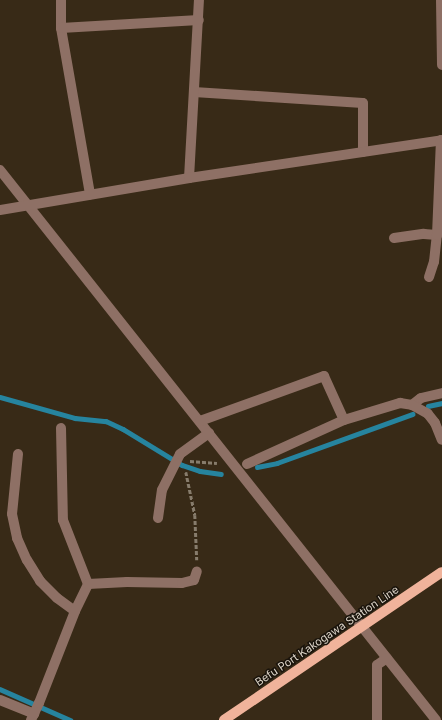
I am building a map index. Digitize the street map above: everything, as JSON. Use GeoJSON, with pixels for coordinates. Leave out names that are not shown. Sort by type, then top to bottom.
{"type":"FeatureCollection","features":[{"type":"Feature","properties":{"kind":"main road","name":"Befu Port Kakogawa Station Line"},"geometry":{"type":"LineString","coordinates":[[224,720],[442,572]]}},
{"type":"Feature","properties":{"kind":"street"},"geometry":{"type":"LineString","coordinates":[[61,0],[60,28],[90,195]]}},
{"type":"Feature","properties":{"kind":"street"},"geometry":{"type":"LineString","coordinates":[[189,178],[199,0]]}},
{"type":"Feature","properties":{"kind":"street"},"geometry":{"type":"LineString","coordinates":[[441,0],[442,64]]}},
{"type":"Feature","properties":{"kind":"street"},"geometry":{"type":"LineString","coordinates":[[60,28],[199,20]]}},
{"type":"Feature","properties":{"kind":"street"},"geometry":{"type":"LineString","coordinates":[[194,92],[363,103],[363,152]]}},
{"type":"Feature","properties":{"kind":"street"},"geometry":{"type":"LineString","coordinates":[[0,210],[189,178],[441,140],[437,235],[434,262],[429,277]]}},
{"type":"Feature","properties":{"kind":"street"},"geometry":{"type":"LineString","coordinates":[[0,170],[436,720]]}},
{"type":"Feature","properties":{"kind":"street"},"geometry":{"type":"LineString","coordinates":[[394,238],[424,234],[437,235]]}},
{"type":"Feature","properties":{"kind":"street"},"geometry":{"type":"LineString","coordinates":[[200,421],[324,376],[344,420]]}},
{"type":"Feature","properties":{"kind":"street"},"geometry":{"type":"LineString","coordinates":[[412,405],[421,398],[442,392]]}},
{"type":"Feature","properties":{"kind":"street"},"geometry":{"type":"LineString","coordinates":[[247,464],[344,420],[400,403],[412,405],[428,414],[435,423],[442,440]]}},
{"type":"Feature","properties":{"kind":"street"},"geometry":{"type":"LineString","coordinates":[[0,700],[35,712],[75,611],[88,584],[63,520],[61,428]]}},
{"type":"Feature","properties":{"kind":"street"},"geometry":{"type":"LineString","coordinates":[[158,518],[162,490],[180,454],[209,433]]}},
{"type":"Feature","properties":{"kind":"street"},"geometry":{"type":"LineString","coordinates":[[18,454],[12,514],[17,538],[27,560],[40,581],[57,598],[75,611]]}},
{"type":"Feature","properties":{"kind":"street"},"geometry":{"type":"LineString","coordinates":[[88,584],[128,582],[182,583],[194,580],[197,572]]}},
{"type":"Feature","properties":{"kind":"street"},"geometry":{"type":"LineString","coordinates":[[377,720],[377,665],[387,658]]}},
{"type":"Feature","properties":{"kind":"path"},"geometry":{"type":"LineString","coordinates":[[188,461],[218,463]]}},
{"type":"Feature","properties":{"kind":"path"},"geometry":{"type":"LineString","coordinates":[[186,473],[197,531],[197,572]]}},
{"type":"Feature","properties":{"kind":"waterway"},"geometry":{"type":"LineString","coordinates":[[0,397],[75,418],[106,421],[123,429],[182,465],[200,471],[221,474]]}},
{"type":"Feature","properties":{"kind":"waterway"},"geometry":{"type":"LineString","coordinates":[[428,406],[442,403]]}},
{"type":"Feature","properties":{"kind":"waterway"},"geometry":{"type":"LineString","coordinates":[[257,467],[277,463],[412,414]]}},
{"type":"Feature","properties":{"kind":"waterway"},"geometry":{"type":"LineString","coordinates":[[0,689],[70,720]]}}]}
